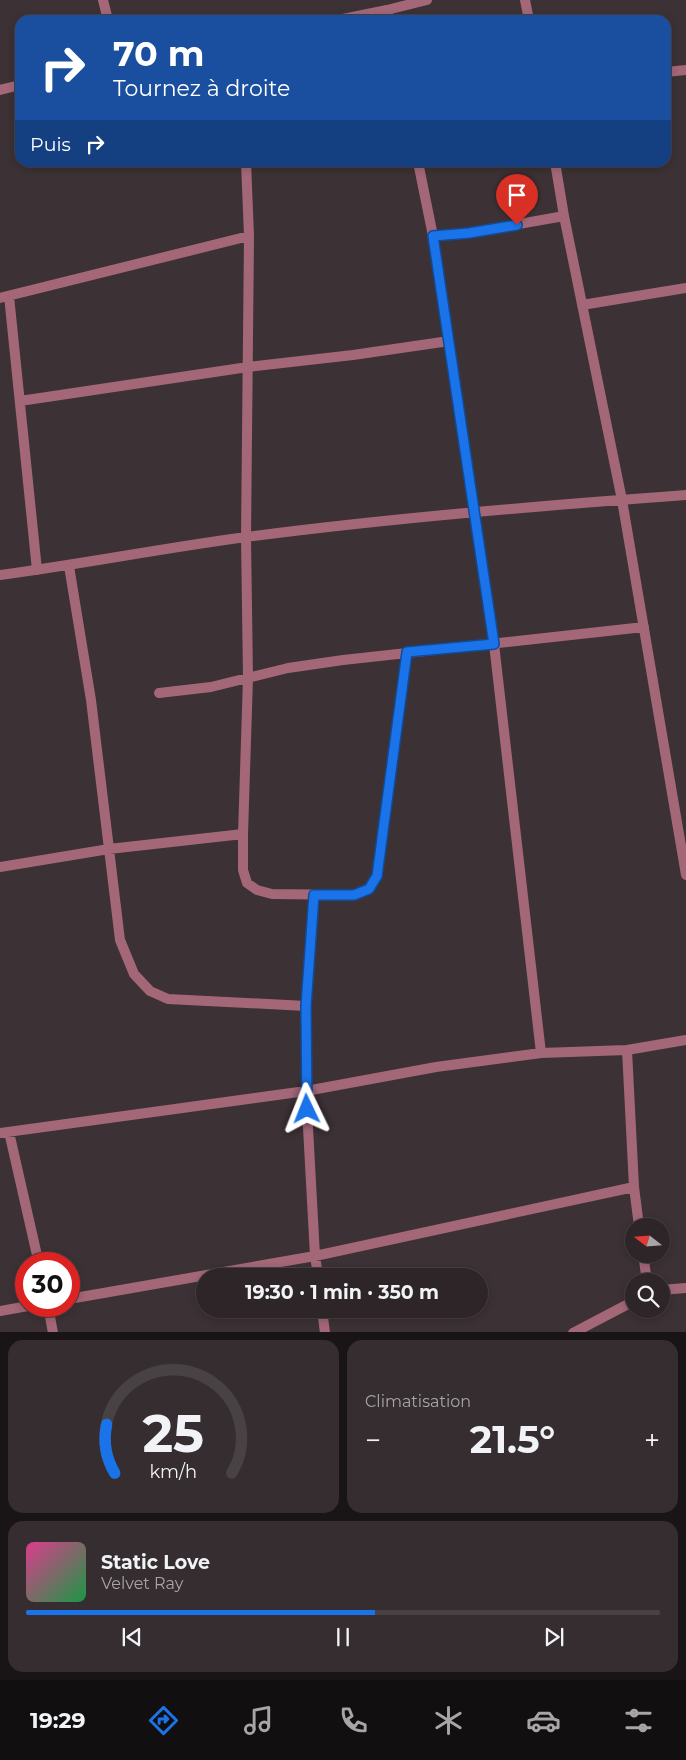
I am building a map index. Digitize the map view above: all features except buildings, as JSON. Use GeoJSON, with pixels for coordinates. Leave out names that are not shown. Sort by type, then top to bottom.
{"type":"FeatureCollection","features":[{"type":"Feature","properties":{"kind":"street"},"geometry":{"type":"LineString","coordinates":[[103,0],[107,15]]}},
{"type":"Feature","properties":{"kind":"street"},"geometry":{"type":"LineString","coordinates":[[388,15],[427,0]]}},
{"type":"Feature","properties":{"kind":"street"},"geometry":{"type":"LineString","coordinates":[[525,0],[528,15]]}},
{"type":"Feature","properties":{"kind":"street"},"geometry":{"type":"LineString","coordinates":[[671,72],[686,70]]}},
{"type":"Feature","properties":{"kind":"street"},"geometry":{"type":"LineString","coordinates":[[0,90],[15,86]]}},
{"type":"Feature","properties":{"kind":"street"},"geometry":{"type":"LineString","coordinates":[[246,167],[249,236],[246,537],[248,678],[242,834],[243,870],[247,884],[256,890],[272,894],[354,895],[369,889],[377,876],[407,652]]}},
{"type":"Feature","properties":{"kind":"street"},"geometry":{"type":"LineString","coordinates":[[419,167],[433,236],[494,644],[541,1053]]}},
{"type":"Feature","properties":{"kind":"street"},"geometry":{"type":"LineString","coordinates":[[556,167],[564,216],[622,500],[686,875]]}},
{"type":"Feature","properties":{"kind":"street"},"geometry":{"type":"LineString","coordinates":[[433,236],[469,233],[564,216]]}},
{"type":"Feature","properties":{"kind":"street"},"geometry":{"type":"LineString","coordinates":[[37,570],[20,400],[5,297],[249,236]]}},
{"type":"Feature","properties":{"kind":"street"},"geometry":{"type":"LineString","coordinates":[[582,305],[686,288]]}},
{"type":"Feature","properties":{"kind":"street"},"geometry":{"type":"LineString","coordinates":[[20,400],[248,367],[353,355],[449,341]]}},
{"type":"Feature","properties":{"kind":"street"},"geometry":{"type":"LineString","coordinates":[[0,575],[69,566],[246,537],[475,512],[686,495]]}},
{"type":"Feature","properties":{"kind":"street"},"geometry":{"type":"LineString","coordinates":[[69,566],[91,700],[120,940],[134,974],[150,991],[168,998],[306,1006]]}},
{"type":"Feature","properties":{"kind":"street"},"geometry":{"type":"LineString","coordinates":[[159,693],[211,687],[288,668],[407,652],[644,627]]}},
{"type":"Feature","properties":{"kind":"street"},"geometry":{"type":"LineString","coordinates":[[0,867],[109,849],[242,834]]}},
{"type":"Feature","properties":{"kind":"street"},"geometry":{"type":"LineString","coordinates":[[314,895],[306,1006],[306,1091],[317,1268]]}},
{"type":"Feature","properties":{"kind":"street"},"geometry":{"type":"LineString","coordinates":[[36,1252],[4,1132],[306,1091],[436,1067],[541,1053],[627,1050],[686,1040]]}},
{"type":"Feature","properties":{"kind":"street"},"geometry":{"type":"LineString","coordinates":[[627,1050],[634,1187],[638,1218]]}},
{"type":"Feature","properties":{"kind":"street"},"geometry":{"type":"LineString","coordinates":[[80,1297],[315,1256],[634,1187]]}},
{"type":"Feature","properties":{"kind":"street"},"geometry":{"type":"LineString","coordinates":[[670,1289],[686,1288]]}},
{"type":"Feature","properties":{"kind":"street"},"geometry":{"type":"LineString","coordinates":[[573,1332],[625,1306]]}},
{"type":"Feature","properties":{"kind":"street"},"geometry":{"type":"LineString","coordinates":[[0,1311],[15,1308]]}},
{"type":"Feature","properties":{"kind":"street"},"geometry":{"type":"LineString","coordinates":[[50,1317],[53,1332]]}},
{"type":"Feature","properties":{"kind":"street"},"geometry":{"type":"LineString","coordinates":[[323,1318],[325,1332]]}},
{"type":"Feature","properties":{"kind":"route"},"geometry":{"type":"LineString","coordinates":[[307,1109],[306,1006],[314,895],[354,895],[369,889],[377,876],[407,652],[494,644],[433,236],[469,233],[517,225]]}}]}
